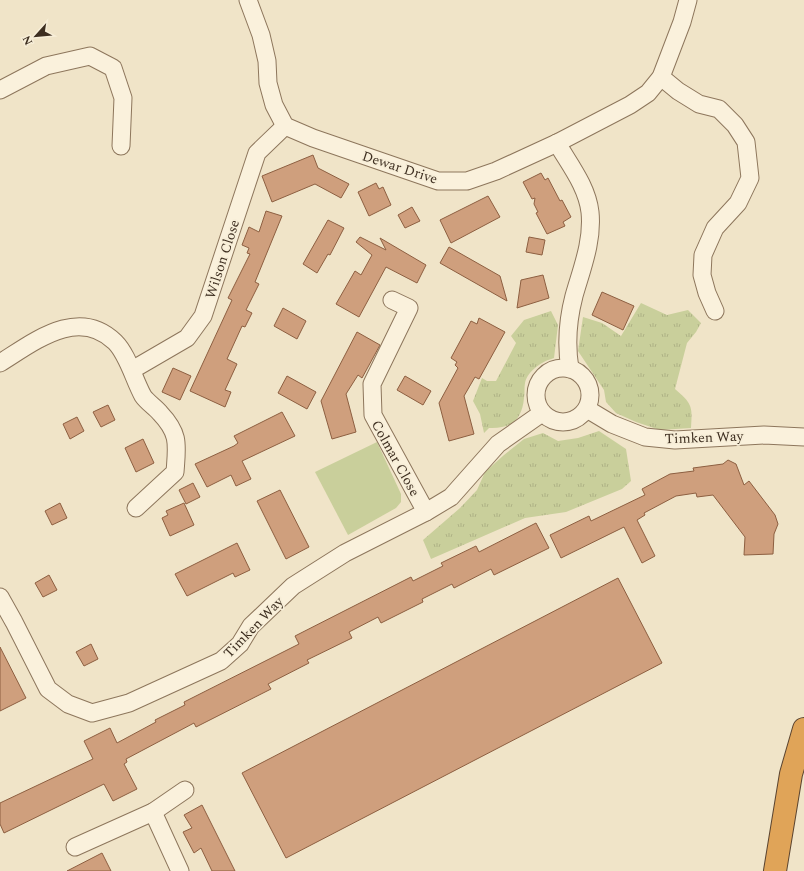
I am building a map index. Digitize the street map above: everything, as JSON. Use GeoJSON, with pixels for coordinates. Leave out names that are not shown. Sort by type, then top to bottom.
{"type":"FeatureCollection","features":[{"type":"Feature","properties":{"kind":"highway"},"geometry":{"type":"LineString","coordinates":[[775,871],[791,774],[804,729]]}},
{"type":"Feature","properties":{"kind":"street","name":"Dewar Drive"},"geometry":{"type":"LineString","coordinates":[[285,126],[313,138],[438,181],[467,181],[496,171],[557,143],[630,105],[648,93],[661,77],[682,22],[688,0]]}},
{"type":"Feature","properties":{"kind":"street"},"geometry":{"type":"LineString","coordinates":[[248,1],[262,35],[267,62],[268,83],[274,105],[285,126]]}},
{"type":"Feature","properties":{"kind":"street"},"geometry":{"type":"LineString","coordinates":[[0,90],[46,66],[90,56],[113,68],[116,76],[123,98],[121,146]]}},
{"type":"Feature","properties":{"kind":"street"},"geometry":{"type":"LineString","coordinates":[[661,77],[678,91],[699,104],[719,109],[736,125],[746,142],[750,178],[738,203],[715,228],[703,255],[702,275],[707,293],[715,311]]}},
{"type":"Feature","properties":{"kind":"street","name":"Wilson Close"},"geometry":{"type":"LineString","coordinates":[[132,370],[186,338],[203,316],[257,153],[285,126]]}},
{"type":"Feature","properties":{"kind":"street"},"geometry":{"type":"LineString","coordinates":[[557,143],[582,185],[590,211],[590,235],[584,268],[574,297],[568,328],[568,355],[570,369]]}},
{"type":"Feature","properties":{"kind":"street","name":"Colmar Close"},"geometry":{"type":"LineString","coordinates":[[392,300],[409,308],[372,384],[373,415],[426,512]]}},
{"type":"Feature","properties":{"kind":"street"},"geometry":{"type":"LineString","coordinates":[[0,363],[47,334],[72,326],[95,328],[116,342],[132,370],[144,397],[174,430],[177,448],[175,472],[136,508]]}},
{"type":"Feature","properties":{"kind":"street"},"geometry":{"type":"LineString","coordinates":[[561,368],[570,369],[578,372],[584,378],[590,391],[590,400],[587,409],[581,417],[570,422],[560,423],[551,420],[542,413],[538,405],[536,395],[541,380],[551,371],[561,368]]}},
{"type":"Feature","properties":{"kind":"street","name":"Timken Way"},"geometry":{"type":"LineString","coordinates":[[587,409],[612,424],[645,437],[675,440],[764,434],[804,437]]}},
{"type":"Feature","properties":{"kind":"street","name":"Timken Way"},"geometry":{"type":"LineString","coordinates":[[0,597],[48,689],[68,704],[92,713],[129,704],[221,661],[240,644],[251,626],[293,586],[345,553],[426,512],[451,497],[498,444],[542,413]]}},
{"type":"Feature","properties":{"kind":"street"},"geometry":{"type":"LineString","coordinates":[[75,847],[153,812],[186,790]]}},
{"type":"Feature","properties":{"kind":"street"},"geometry":{"type":"LineString","coordinates":[[153,812],[180,871]]}},
{"type":"Feature","properties":{"kind":"green space"},"geometry":{"type":"Polygon","coordinates":[[[641,303],[667,315],[688,310],[701,323],[687,343],[675,389],[688,401],[690,405],[692,414],[691,428],[660,430],[616,413],[606,402],[604,390],[578,351],[583,317],[602,323],[621,336],[641,303]]]}},
{"type":"Feature","properties":{"kind":"green space"},"geometry":{"type":"Polygon","coordinates":[[[551,311],[558,325],[554,358],[545,361],[529,374],[525,383],[523,406],[514,422],[503,427],[489,428],[484,433],[480,414],[473,401],[482,378],[487,381],[496,381],[516,343],[511,336],[524,320],[551,311]]]}},
{"type":"Feature","properties":{"kind":"green space"},"geometry":{"type":"Polygon","coordinates":[[[599,431],[626,449],[631,481],[622,489],[566,512],[525,518],[431,559],[423,540],[460,508],[477,490],[485,472],[524,439],[543,433],[558,441],[578,438],[599,431]]]}},
{"type":"Feature","properties":{"kind":"green space"},"geometry":{"type":"Polygon","coordinates":[[[377,442],[401,494],[401,502],[396,508],[348,535],[315,472],[377,442]]]}},
{"type":"Feature","properties":{"kind":"building"},"geometry":{"type":"Polygon","coordinates":[[[313,155],[318,168],[349,184],[341,198],[315,184],[272,202],[262,176],[313,155]]]}},
{"type":"Feature","properties":{"kind":"building"},"geometry":{"type":"Polygon","coordinates":[[[541,173],[545,180],[548,178],[560,201],[562,200],[571,217],[563,222],[565,226],[547,234],[536,213],[538,212],[534,204],[535,198],[532,199],[523,182],[541,173]]]}},
{"type":"Feature","properties":{"kind":"building"},"geometry":{"type":"Polygon","coordinates":[[[376,183],[379,189],[383,187],[391,205],[369,216],[358,192],[376,183]]]}},
{"type":"Feature","properties":{"kind":"building"},"geometry":{"type":"Polygon","coordinates":[[[488,196],[500,217],[451,243],[440,220],[488,196]]]}},
{"type":"Feature","properties":{"kind":"building"},"geometry":{"type":"Polygon","coordinates":[[[412,207],[420,221],[405,228],[398,215],[412,207]]]}},
{"type":"Feature","properties":{"kind":"building"},"geometry":{"type":"Polygon","coordinates":[[[266,211],[282,216],[255,282],[259,284],[246,310],[252,313],[245,327],[242,326],[227,359],[237,364],[225,390],[231,392],[225,407],[190,391],[232,300],[228,298],[250,254],[247,253],[249,248],[242,245],[249,227],[259,232],[266,211]]]}},
{"type":"Feature","properties":{"kind":"building"},"geometry":{"type":"Polygon","coordinates":[[[328,220],[344,228],[330,255],[328,254],[317,273],[303,264],[328,220]]]}},
{"type":"Feature","properties":{"kind":"building"},"geometry":{"type":"Polygon","coordinates":[[[360,237],[386,250],[380,238],[426,265],[417,283],[386,267],[359,317],[336,304],[355,271],[361,275],[372,255],[356,242],[360,237]]]}},
{"type":"Feature","properties":{"kind":"building"},"geometry":{"type":"Polygon","coordinates":[[[529,237],[545,240],[542,255],[526,252],[529,237]]]}},
{"type":"Feature","properties":{"kind":"building"},"geometry":{"type":"Polygon","coordinates":[[[449,247],[500,276],[507,301],[440,263],[449,247]]]}},
{"type":"Feature","properties":{"kind":"building"},"geometry":{"type":"Polygon","coordinates":[[[543,275],[549,298],[517,308],[521,280],[543,275]]]}},
{"type":"Feature","properties":{"kind":"building"},"geometry":{"type":"Polygon","coordinates":[[[602,292],[634,306],[623,330],[592,315],[602,292]]]}},
{"type":"Feature","properties":{"kind":"building"},"geometry":{"type":"Polygon","coordinates":[[[283,308],[306,321],[297,339],[274,326],[283,308]]]}},
{"type":"Feature","properties":{"kind":"building"},"geometry":{"type":"Polygon","coordinates":[[[479,318],[505,332],[479,379],[475,377],[464,396],[474,434],[449,441],[439,403],[458,368],[455,365],[457,362],[451,358],[471,321],[477,324],[479,318]]]}},
{"type":"Feature","properties":{"kind":"building"},"geometry":{"type":"Polygon","coordinates":[[[357,332],[380,345],[362,378],[358,375],[346,394],[356,432],[332,439],[321,401],[357,332]]]}},
{"type":"Feature","properties":{"kind":"building"},"geometry":{"type":"Polygon","coordinates":[[[173,368],[191,376],[180,400],[162,392],[173,368]]]}},
{"type":"Feature","properties":{"kind":"building"},"geometry":{"type":"Polygon","coordinates":[[[287,376],[316,392],[307,409],[278,393],[287,376]]]}},
{"type":"Feature","properties":{"kind":"building"},"geometry":{"type":"Polygon","coordinates":[[[405,376],[431,391],[423,405],[397,390],[405,376]]]}},
{"type":"Feature","properties":{"kind":"building"},"geometry":{"type":"Polygon","coordinates":[[[108,405],[115,420],[101,427],[93,412],[108,405]]]}},
{"type":"Feature","properties":{"kind":"building"},"geometry":{"type":"Polygon","coordinates":[[[282,412],[295,436],[242,461],[251,479],[236,486],[231,475],[207,487],[195,464],[234,446],[238,443],[234,436],[282,412]]]}},
{"type":"Feature","properties":{"kind":"building"},"geometry":{"type":"Polygon","coordinates":[[[77,417],[84,431],[70,439],[63,424],[77,417]]]}},
{"type":"Feature","properties":{"kind":"building"},"geometry":{"type":"Polygon","coordinates":[[[143,439],[154,463],[136,472],[125,448],[143,439]]]}},
{"type":"Feature","properties":{"kind":"building"},"geometry":{"type":"Polygon","coordinates":[[[728,460],[736,464],[744,485],[749,481],[775,515],[778,524],[774,534],[773,554],[744,555],[745,537],[713,495],[697,497],[696,493],[676,496],[644,513],[645,515],[637,520],[655,556],[642,563],[624,527],[561,558],[550,535],[589,516],[591,521],[645,495],[642,489],[670,474],[694,471],[693,468],[723,464],[728,460]]]}},
{"type":"Feature","properties":{"kind":"building"},"geometry":{"type":"Polygon","coordinates":[[[193,483],[200,497],[186,504],[179,490],[193,483]]]}},
{"type":"Feature","properties":{"kind":"building"},"geometry":{"type":"Polygon","coordinates":[[[280,490],[309,547],[286,559],[257,501],[280,490]]]}},
{"type":"Feature","properties":{"kind":"building"},"geometry":{"type":"Polygon","coordinates":[[[60,503],[67,518],[52,525],[45,511],[60,503]]]}},
{"type":"Feature","properties":{"kind":"building"},"geometry":{"type":"Polygon","coordinates":[[[184,503],[194,525],[170,536],[162,518],[168,515],[166,511],[184,503]]]}},
{"type":"Feature","properties":{"kind":"building"},"geometry":{"type":"Polygon","coordinates":[[[536,523],[549,548],[494,575],[491,569],[454,588],[452,584],[422,599],[423,602],[381,623],[378,617],[349,632],[352,638],[307,660],[309,663],[268,684],[271,689],[196,727],[194,723],[126,759],[127,762],[124,764],[137,789],[113,801],[104,784],[4,833],[0,824],[0,803],[93,759],[84,741],[110,728],[117,743],[156,722],[155,720],[185,705],[184,702],[299,644],[295,636],[411,577],[413,581],[443,566],[441,563],[476,546],[479,552],[536,523]]]}},
{"type":"Feature","properties":{"kind":"building"},"geometry":{"type":"Polygon","coordinates":[[[237,543],[250,570],[235,577],[233,573],[187,596],[175,574],[237,543]]]}},
{"type":"Feature","properties":{"kind":"building"},"geometry":{"type":"Polygon","coordinates":[[[49,575],[57,590],[43,597],[35,583],[49,575]]]}},
{"type":"Feature","properties":{"kind":"building"},"geometry":{"type":"Polygon","coordinates":[[[618,578],[662,663],[286,858],[242,773],[618,578]]]}},
{"type":"Feature","properties":{"kind":"building"},"geometry":{"type":"Polygon","coordinates":[[[91,644],[98,659],[84,666],[76,652],[91,644]]]}},
{"type":"Feature","properties":{"kind":"building"},"geometry":{"type":"Polygon","coordinates":[[[0,647],[26,698],[0,711],[0,647]]]}},
{"type":"Feature","properties":{"kind":"building"},"geometry":{"type":"Polygon","coordinates":[[[202,805],[235,871],[212,871],[201,848],[194,853],[183,832],[192,828],[184,815],[202,805]]]}},
{"type":"Feature","properties":{"kind":"building"},"geometry":{"type":"Polygon","coordinates":[[[102,853],[111,871],[67,871],[102,853]]]}}]}
